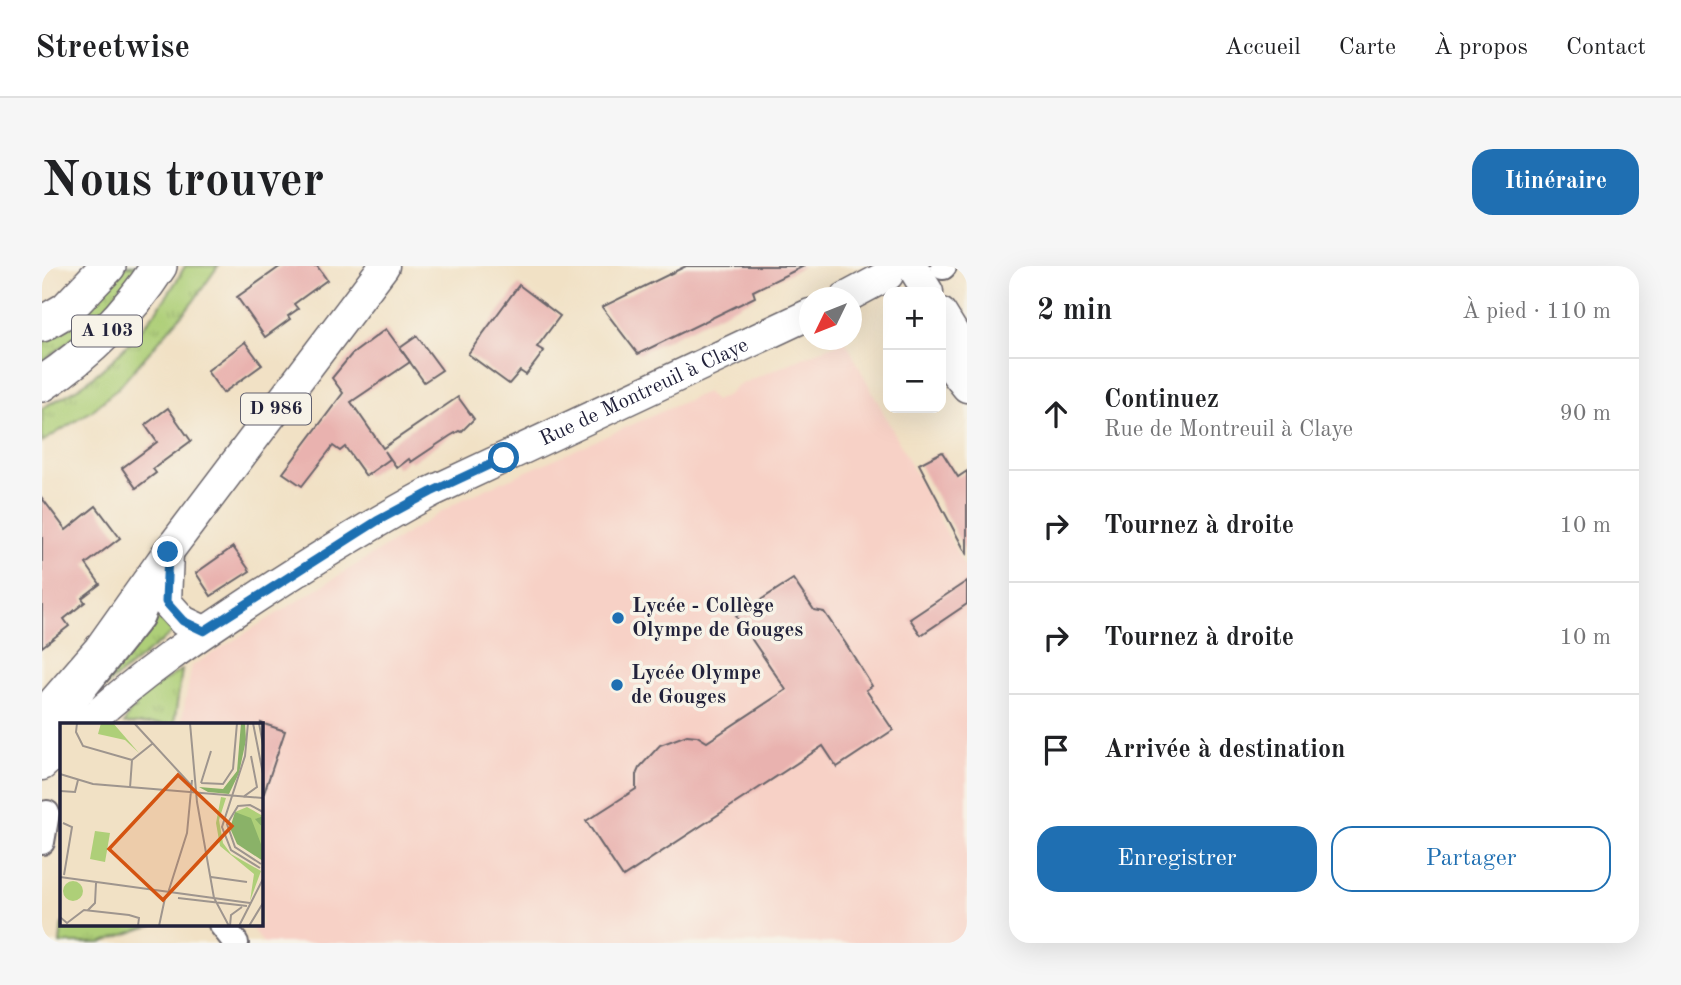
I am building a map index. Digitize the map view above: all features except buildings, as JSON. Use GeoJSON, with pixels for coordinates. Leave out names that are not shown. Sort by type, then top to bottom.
{"type":"FeatureCollection","features":[{"type":"Feature","properties":{"kind":"highway","name":"A 103"},"geometry":{"type":"LineString","coordinates":[[42,324],[66,310],[108,266]]}},
{"type":"Feature","properties":{"kind":"highway","name":"A 103"},"geometry":{"type":"LineString","coordinates":[[42,384],[79,357],[113,326],[141,294],[159,266]]}},
{"type":"Feature","properties":{"kind":"main road","name":"D 986"},"geometry":{"type":"LineString","coordinates":[[52,734],[99,649],[168,552],[384,266]]}},
{"type":"Feature","properties":{"kind":"main road"},"geometry":{"type":"LineString","coordinates":[[862,290],[895,273],[920,287]]}},
{"type":"Feature","properties":{"kind":"main road","name":"Rue de Montreuil à Claye"},"geometry":{"type":"LineString","coordinates":[[70,723],[121,692],[204,631],[366,527],[431,492],[799,319]]}},
{"type":"Feature","properties":{"kind":"main road"},"geometry":{"type":"LineString","coordinates":[[946,321],[967,355]]}},
{"type":"Feature","properties":{"kind":"main road"},"geometry":{"type":"LineString","coordinates":[[946,360],[967,387]]}},
{"type":"Feature","properties":{"kind":"main road"},"geometry":{"type":"LineString","coordinates":[[168,552],[166,602],[183,621],[204,631]]}},
{"type":"Feature","properties":{"kind":"street"},"geometry":{"type":"LineString","coordinates":[[110,723],[121,692]]}},
{"type":"Feature","properties":{"kind":"street"},"geometry":{"type":"LineString","coordinates":[[42,842],[50,810]]}},
{"type":"Feature","properties":{"kind":"street"},"geometry":{"type":"LineString","coordinates":[[223,926],[236,943]]}},
{"type":"Feature","properties":{"kind":"shaded area","name":"Lycée - Collège Olympe de Gouges"},"geometry":{"type":"Polygon","coordinates":[[[821,350],[850,350],[967,571],[967,943],[263,943],[250,926],[262,926],[262,723],[181,723],[192,666],[461,500],[706,392],[715,401],[729,394],[736,386],[821,350]]]}},
{"type":"Feature","properties":{"kind":"green space"},"geometry":{"type":"Polygon","coordinates":[[[123,266],[140,266],[93,323],[42,362],[42,343],[59,334],[123,266]]]}},
{"type":"Feature","properties":{"kind":"green space"},"geometry":{"type":"Polygon","coordinates":[[[185,266],[218,266],[193,302],[119,387],[93,410],[42,442],[42,408],[80,387],[114,359],[154,314],[185,266]]]}},
{"type":"Feature","properties":{"kind":"green space"},"geometry":{"type":"Polygon","coordinates":[[[149,611],[174,631],[70,715],[149,611]]]}},
{"type":"Feature","properties":{"kind":"green space"},"geometry":{"type":"Polygon","coordinates":[[[182,670],[174,723],[124,723],[130,711],[136,709],[134,705],[148,690],[182,670]]]}},
{"type":"Feature","properties":{"kind":"green space"},"geometry":{"type":"Polygon","coordinates":[[[62,926],[150,926],[100,943],[60,943],[62,926]]]}},
{"type":"Feature","properties":{"kind":"place","name":"Lycée - Collège Olympe de Gouges"},"geometry":{"type":"Point","coordinates":[618,618]}},
{"type":"Feature","properties":{"kind":"place","name":"Lycée Olympe de Gouges"},"geometry":{"type":"Point","coordinates":[617,685]}},
{"type":"Feature","properties":{"kind":"route"},"geometry":{"type":"LineString","coordinates":[[168,552],[166,602],[183,621],[204,631],[377,521],[504,458]]}}]}
